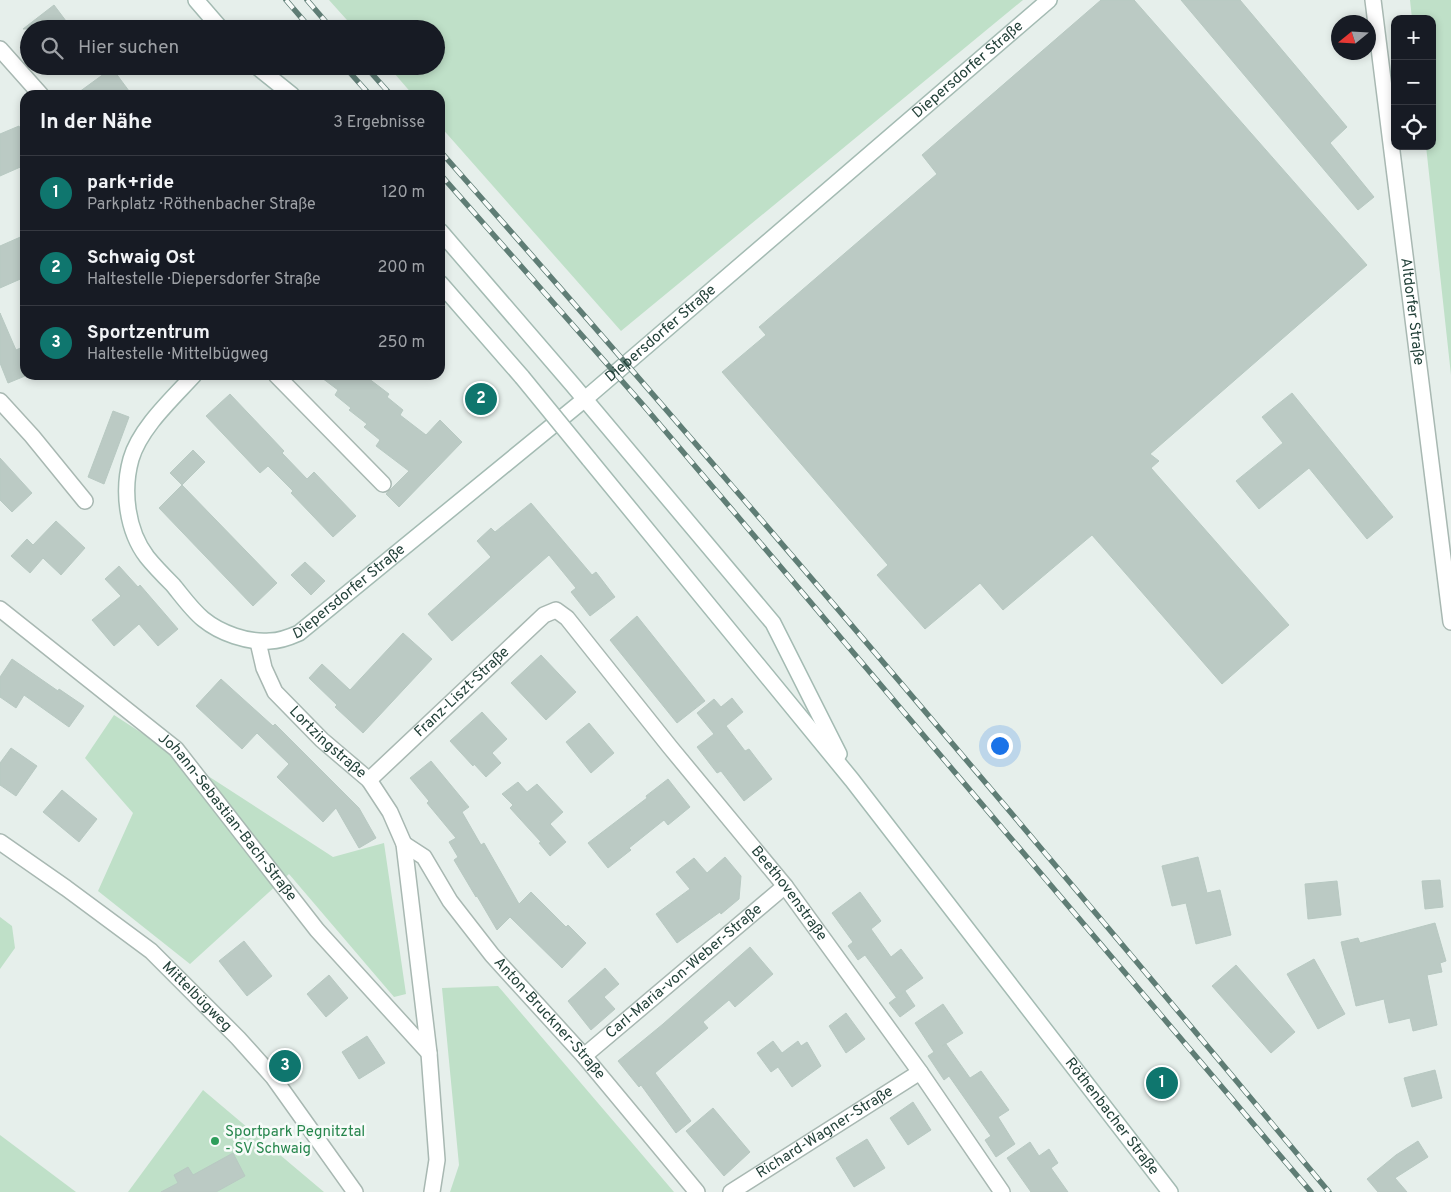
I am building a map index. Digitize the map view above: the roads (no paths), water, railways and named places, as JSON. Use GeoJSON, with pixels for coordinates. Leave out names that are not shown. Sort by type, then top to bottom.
{"type":"FeatureCollection","features":[{"type":"Feature","properties":{"kind":"street"},"geometry":{"type":"LineString","coordinates":[[196,0],[213,20]]}},
{"type":"Feature","properties":{"kind":"street","name":"Diepersdorfer Straße"},"geometry":{"type":"LineString","coordinates":[[258,642],[278,640],[299,633],[585,399],[1049,0]]}},
{"type":"Feature","properties":{"kind":"street","name":"Altdorfer Straße"},"geometry":{"type":"LineString","coordinates":[[1373,0],[1451,622]]}},
{"type":"Feature","properties":{"kind":"street"},"geometry":{"type":"LineString","coordinates":[[0,49],[20,71]]}},
{"type":"Feature","properties":{"kind":"street"},"geometry":{"type":"LineString","coordinates":[[23,75],[37,90]]}},
{"type":"Feature","properties":{"kind":"street"},"geometry":{"type":"LineString","coordinates":[[262,75],[274,90]]}},
{"type":"Feature","properties":{"kind":"street"},"geometry":{"type":"LineString","coordinates":[[266,75],[286,90]]}},
{"type":"Feature","properties":{"kind":"street"},"geometry":{"type":"LineString","coordinates":[[445,237],[585,399],[773,623],[852,780]]}},
{"type":"Feature","properties":{"kind":"street"},"geometry":{"type":"LineString","coordinates":[[445,289],[522,377],[852,780]]}},
{"type":"Feature","properties":{"kind":"street"},"geometry":{"type":"LineString","coordinates":[[189,380],[164,408],[136,446],[128,476],[128,511],[133,530],[147,556],[202,619],[237,637],[258,642]]}},
{"type":"Feature","properties":{"kind":"street"},"geometry":{"type":"LineString","coordinates":[[281,380],[383,484]]}},
{"type":"Feature","properties":{"kind":"street"},"geometry":{"type":"LineString","coordinates":[[0,401],[32,436],[85,501]]}},
{"type":"Feature","properties":{"kind":"street","name":"Johann-Sebastian-Bach-Straße"},"geometry":{"type":"LineString","coordinates":[[0,609],[176,749],[317,930],[429,1053]]}},
{"type":"Feature","properties":{"kind":"street","name":"Franz-Liszt-Straße"},"geometry":{"type":"LineString","coordinates":[[369,780],[544,614],[556,610]]}},
{"type":"Feature","properties":{"kind":"street","name":"Beethovenstraße"},"geometry":{"type":"LineString","coordinates":[[556,610],[567,618],[785,886],[920,1072],[1002,1192]]}},
{"type":"Feature","properties":{"kind":"street","name":"Lortzingstraße"},"geometry":{"type":"LineString","coordinates":[[258,642],[264,668],[275,692],[322,740],[369,780],[390,812],[404,844],[429,1053],[437,1160],[432,1192]]}},
{"type":"Feature","properties":{"kind":"street","name":"Röthenbacher Straße"},"geometry":{"type":"LineString","coordinates":[[852,780],[1170,1192]]}},
{"type":"Feature","properties":{"kind":"street","name":"Mittelbügweg"},"geometry":{"type":"LineString","coordinates":[[0,842],[66,888],[157,958],[238,1038],[273,1077],[355,1192]]}},
{"type":"Feature","properties":{"kind":"street","name":"Anton-Bruckner-Straße"},"geometry":{"type":"LineString","coordinates":[[404,844],[424,857],[450,901],[492,955],[584,1056],[697,1192]]}},
{"type":"Feature","properties":{"kind":"street","name":"Carl-Maria-von-Weber-Straße"},"geometry":{"type":"LineString","coordinates":[[584,1056],[785,886]]}},
{"type":"Feature","properties":{"kind":"street","name":"Richard-Wagner-Straße"},"geometry":{"type":"LineString","coordinates":[[731,1192],[920,1072]]}},
{"type":"Feature","properties":{"kind":"railway"},"geometry":{"type":"LineString","coordinates":[[286,0],[303,20]]}},
{"type":"Feature","properties":{"kind":"railway"},"geometry":{"type":"LineString","coordinates":[[307,0],[324,20]]}},
{"type":"Feature","properties":{"kind":"railway"},"geometry":{"type":"LineString","coordinates":[[352,75],[366,90]]}},
{"type":"Feature","properties":{"kind":"railway"},"geometry":{"type":"LineString","coordinates":[[373,75],[387,90]]}},
{"type":"Feature","properties":{"kind":"railway"},"geometry":{"type":"LineString","coordinates":[[445,157],[888,668],[1329,1192]]}},
{"type":"Feature","properties":{"kind":"railway"},"geometry":{"type":"LineString","coordinates":[[445,180],[644,406],[1311,1192]]}},
{"type":"Feature","properties":{"kind":"place","name":"Schwaig Ost"},"geometry":{"type":"Point","coordinates":[481,399]}},
{"type":"Feature","properties":{"kind":"place","name":"Sportzentrum"},"geometry":{"type":"Point","coordinates":[285,1066]}},
{"type":"Feature","properties":{"kind":"place","name":"park+ride"},"geometry":{"type":"Point","coordinates":[1162,1083]}},
{"type":"Feature","properties":{"kind":"place","name":"Sportpark Pegnitztal - SV Schwaig"},"geometry":{"type":"Point","coordinates":[215,1141]}}]}
